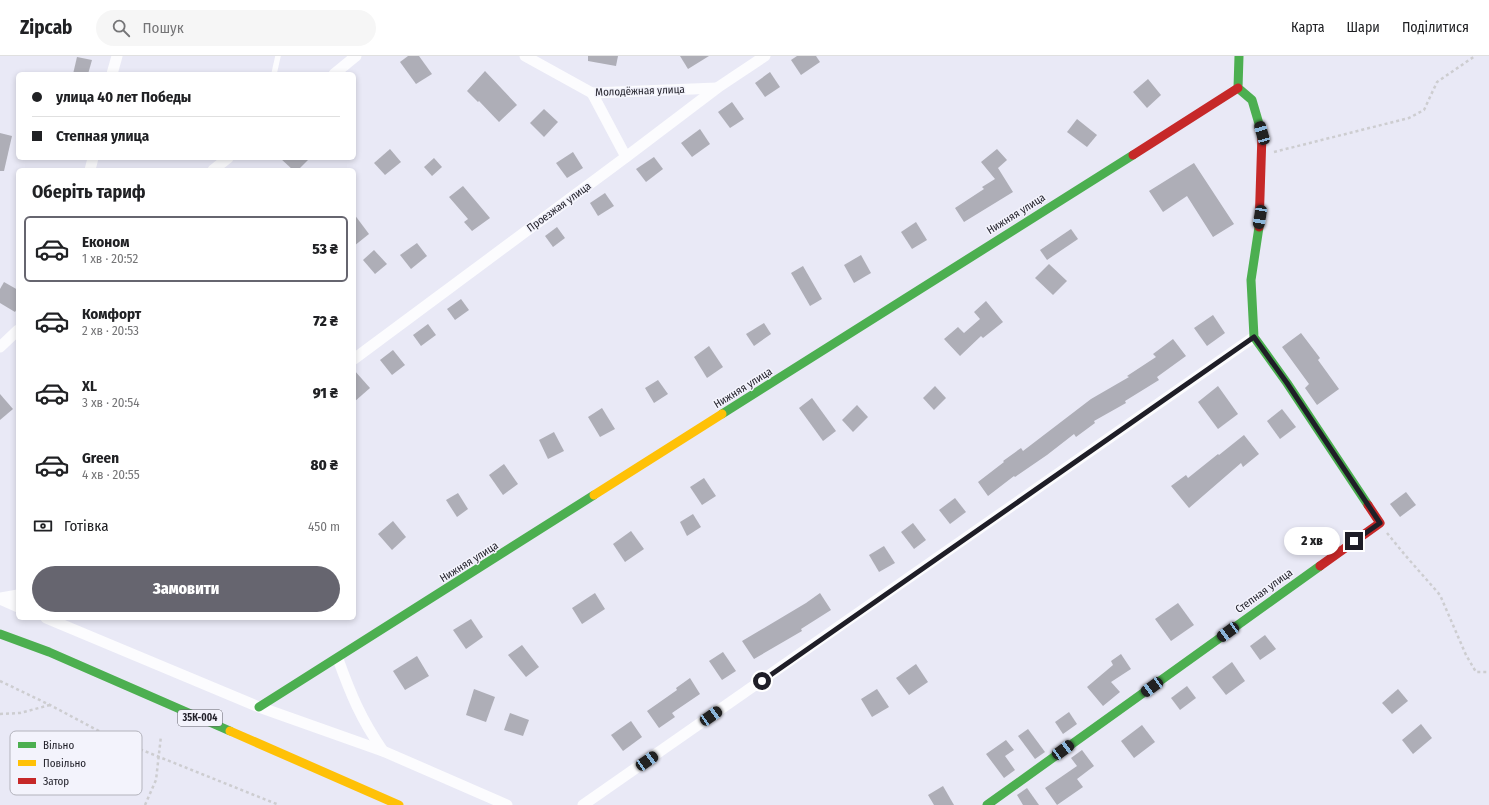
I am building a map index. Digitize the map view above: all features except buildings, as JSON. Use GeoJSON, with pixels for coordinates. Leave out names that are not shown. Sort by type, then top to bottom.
{"type":"FeatureCollection","features":[{"type":"Feature","properties":{"kind":"street"},"geometry":{"type":"LineString","coordinates":[[113,72],[117,56]]}},
{"type":"Feature","properties":{"kind":"street"},"geometry":{"type":"LineString","coordinates":[[336,72],[356,56]]}},
{"type":"Feature","properties":{"kind":"street","name":"Молодёжная улица"},"geometry":{"type":"LineString","coordinates":[[525,56],[592,93],[716,88]]}},
{"type":"Feature","properties":{"kind":"street","name":"Проезжая улица"},"geometry":{"type":"LineString","coordinates":[[356,358],[626,157],[716,88],[765,56]]}},
{"type":"Feature","properties":{"kind":"street"},"geometry":{"type":"LineString","coordinates":[[1238,56],[1238,88],[1252,100],[1262,133],[1260,217],[1251,280],[1254,337],[1287,383],[1380,523]]}},
{"type":"Feature","properties":{"kind":"street","name":"Нижняя улица"},"geometry":{"type":"LineString","coordinates":[[259,707],[338,659],[1238,88]]}},
{"type":"Feature","properties":{"kind":"street"},"geometry":{"type":"LineString","coordinates":[[592,93],[626,157]]}},
{"type":"Feature","properties":{"kind":"street"},"geometry":{"type":"LineString","coordinates":[[216,168],[226,160]]}},
{"type":"Feature","properties":{"kind":"street"},"geometry":{"type":"LineString","coordinates":[[0,347],[16,332]]}},
{"type":"Feature","properties":{"kind":"street"},"geometry":{"type":"LineString","coordinates":[[583,805],[1254,337]]}},
{"type":"Feature","properties":{"kind":"street","name":"Степная улица"},"geometry":{"type":"LineString","coordinates":[[987,805],[1380,523]]}},
{"type":"Feature","properties":{"kind":"street"},"geometry":{"type":"LineString","coordinates":[[0,599],[16,595]]}},
{"type":"Feature","properties":{"kind":"street"},"geometry":{"type":"LineString","coordinates":[[0,599],[16,606]]}},
{"type":"Feature","properties":{"kind":"street"},"geometry":{"type":"LineString","coordinates":[[51,620],[259,707],[383,751],[507,805]]}},
{"type":"Feature","properties":{"kind":"street","name":"35К-004"},"geometry":{"type":"LineString","coordinates":[[0,634],[49,652],[399,805]]}},
{"type":"Feature","properties":{"kind":"street"},"geometry":{"type":"LineString","coordinates":[[338,659],[354,702],[367,728],[383,751]]}},
{"type":"Feature","properties":{"kind":"lane"},"geometry":{"type":"LineString","coordinates":[[274,72],[278,56]]}},
{"type":"Feature","properties":{"kind":"path"},"geometry":{"type":"LineString","coordinates":[[1262,156],[1409,118],[1424,110],[1437,82],[1475,56]]}},
{"type":"Feature","properties":{"kind":"path"},"geometry":{"type":"LineString","coordinates":[[1380,523],[1405,555],[1440,595],[1466,655],[1476,672],[1489,672]]}},
{"type":"Feature","properties":{"kind":"path"},"geometry":{"type":"LineString","coordinates":[[0,681],[99,731]]}},
{"type":"Feature","properties":{"kind":"path"},"geometry":{"type":"LineString","coordinates":[[0,714],[20,713],[50,705]]}},
{"type":"Feature","properties":{"kind":"path"},"geometry":{"type":"LineString","coordinates":[[145,805],[156,780],[161,736]]}},
{"type":"Feature","properties":{"kind":"path"},"geometry":{"type":"LineString","coordinates":[[142,750],[279,805]]}},
{"type":"Feature","properties":{"kind":"traffic: fast"},"geometry":{"type":"LineString","coordinates":[[1239,56],[1238,88],[1252,100],[1262,134]]}},
{"type":"Feature","properties":{"kind":"traffic: fast"},"geometry":{"type":"LineString","coordinates":[[722,414],[1133,155]]}},
{"type":"Feature","properties":{"kind":"traffic: fast"},"geometry":{"type":"LineString","coordinates":[[1259,227],[1251,280],[1254,337],[1287,383],[1368,505]]}},
{"type":"Feature","properties":{"kind":"traffic: fast"},"geometry":{"type":"LineString","coordinates":[[259,707],[594,495]]}},
{"type":"Feature","properties":{"kind":"traffic: fast"},"geometry":{"type":"LineString","coordinates":[[987,805],[1320,566]]}},
{"type":"Feature","properties":{"kind":"traffic: fast"},"geometry":{"type":"LineString","coordinates":[[0,634],[49,652],[230,731]]}},
{"type":"Feature","properties":{"kind":"traffic: slow"},"geometry":{"type":"LineString","coordinates":[[594,495],[722,414]]}},
{"type":"Feature","properties":{"kind":"traffic: slow"},"geometry":{"type":"LineString","coordinates":[[230,731],[399,805]]}},
{"type":"Feature","properties":{"kind":"traffic: jam"},"geometry":{"type":"LineString","coordinates":[[1133,155],[1238,88]]}},
{"type":"Feature","properties":{"kind":"traffic: jam"},"geometry":{"type":"LineString","coordinates":[[1259,227],[1262,134]]}},
{"type":"Feature","properties":{"kind":"traffic: jam"},"geometry":{"type":"LineString","coordinates":[[1320,566],[1380,523],[1368,505]]}},
{"type":"Feature","properties":{"kind":"route"},"geometry":{"type":"LineString","coordinates":[[762,681],[1254,337],[1287,383],[1380,523],[1354,541]]}}]}
